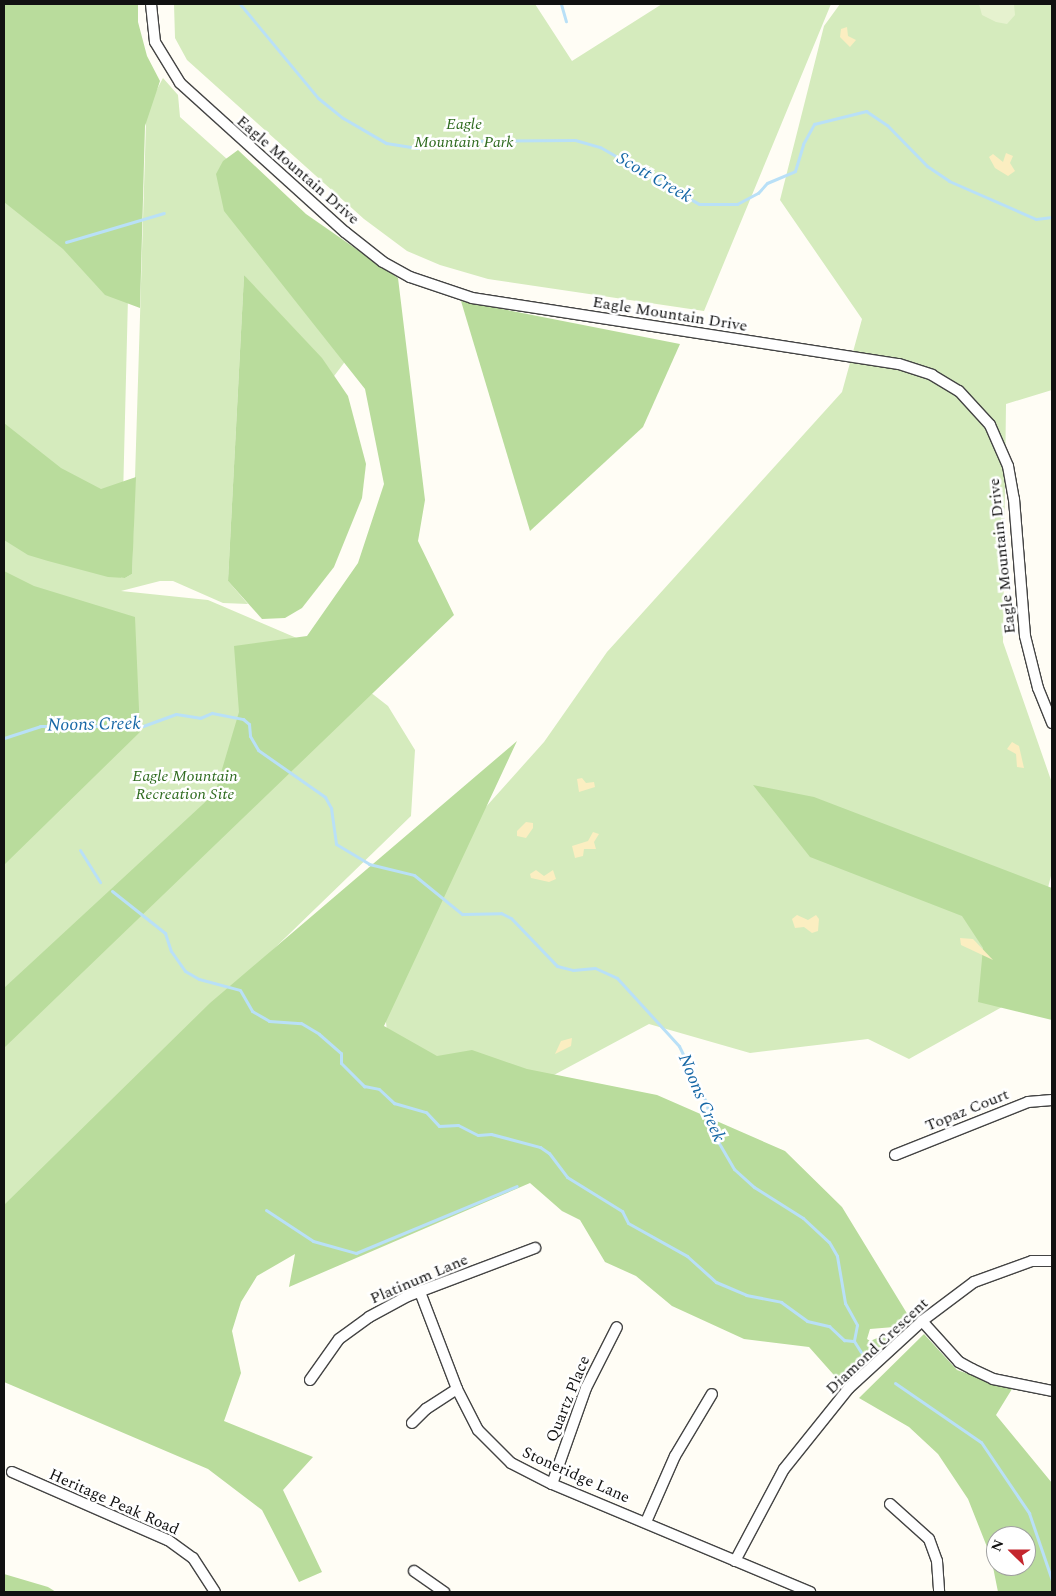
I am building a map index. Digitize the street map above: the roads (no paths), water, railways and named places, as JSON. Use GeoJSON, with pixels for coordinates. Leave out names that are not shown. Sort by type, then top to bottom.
{"type":"FeatureCollection","features":[{"type":"Feature","properties":{"kind":"street","name":"Eagle Mountain Drive"},"geometry":{"type":"LineString","coordinates":[[151,4],[151,26],[159,52],[184,88],[354,240],[410,277],[472,298],[899,364],[932,375],[959,391],[990,425],[1008,466],[1014,499],[1025,636],[1038,688],[1052,722]]}},
{"type":"Feature","properties":{"kind":"street","name":"Topaz Court"},"geometry":{"type":"LineString","coordinates":[[895,1155],[1028,1102],[1052,1100]]}},
{"type":"Feature","properties":{"kind":"street","name":"Platinum Lane"},"geometry":{"type":"LineString","coordinates":[[310,1380],[339,1339],[369,1317],[420,1292],[535,1248]]}},
{"type":"Feature","properties":{"kind":"street","name":"Diamond Crescent"},"geometry":{"type":"LineString","coordinates":[[735,1560],[784,1469],[850,1388],[922,1321],[974,1282],[1032,1262],[1052,1261]]}},
{"type":"Feature","properties":{"kind":"street","name":"Stoneridge Lane"},"geometry":{"type":"LineString","coordinates":[[420,1292],[457,1389],[478,1430],[511,1463],[552,1484],[810,1592]]}},
{"type":"Feature","properties":{"kind":"street"},"geometry":{"type":"LineString","coordinates":[[922,1321],[959,1362],[972,1369],[993,1379],[1052,1391]]}},
{"type":"Feature","properties":{"kind":"street","name":"Quartz Place"},"geometry":{"type":"LineString","coordinates":[[552,1484],[586,1388],[617,1327]]}},
{"type":"Feature","properties":{"kind":"street"},"geometry":{"type":"LineString","coordinates":[[412,1423],[457,1389]]}},
{"type":"Feature","properties":{"kind":"street"},"geometry":{"type":"LineString","coordinates":[[646,1522],[675,1456],[712,1394]]}},
{"type":"Feature","properties":{"kind":"street","name":"Heritage Peak Road"},"geometry":{"type":"LineString","coordinates":[[12,1472],[168,1540],[193,1558],[215,1592]]}},
{"type":"Feature","properties":{"kind":"street"},"geometry":{"type":"LineString","coordinates":[[890,1504],[929,1539],[937,1561],[939,1592]]}},
{"type":"Feature","properties":{"kind":"street"},"geometry":{"type":"LineString","coordinates":[[414,1571],[444,1592]]}},
{"type":"Feature","properties":{"kind":"waterway","name":"Scott Creek"},"geometry":{"type":"LineString","coordinates":[[240,4],[318,98],[343,118],[386,143],[416,148],[456,141],[575,140],[600,147],[699,204],[737,204],[758,193],[767,183],[795,171],[803,144],[814,124],[866,111],[887,125],[927,166],[949,181],[1036,219],[1052,217]]}},
{"type":"Feature","properties":{"kind":"waterway"},"geometry":{"type":"LineString","coordinates":[[561,4],[566,21]]}},
{"type":"Feature","properties":{"kind":"waterway"},"geometry":{"type":"LineString","coordinates":[[66,242],[164,213]]}},
{"type":"Feature","properties":{"kind":"waterway","name":"Noons Creek"},"geometry":{"type":"LineString","coordinates":[[4,738],[40,726],[143,726],[176,714],[200,718],[212,713],[243,719],[249,724],[250,736],[258,750],[325,797],[331,808],[336,844],[369,864],[414,875],[462,914],[501,913],[511,918],[557,966],[573,970],[595,968],[617,978],[679,1046],[707,1104],[709,1126],[734,1169],[754,1187],[803,1218],[829,1242],[837,1256],[845,1303],[857,1325],[854,1341],[861,1352]]}},
{"type":"Feature","properties":{"kind":"waterway"},"geometry":{"type":"LineString","coordinates":[[80,850],[100,882]]}},
{"type":"Feature","properties":{"kind":"waterway"},"geometry":{"type":"LineString","coordinates":[[112,891],[165,933],[171,951],[185,971],[199,979],[240,990],[252,1011],[269,1021],[301,1023],[319,1034],[341,1053],[341,1063],[364,1086],[379,1089],[394,1103],[426,1112],[439,1126],[458,1125],[478,1135],[491,1134],[540,1147],[549,1153],[567,1177],[622,1211],[628,1223],[687,1256],[716,1282],[746,1295],[781,1302],[807,1321],[829,1326],[844,1340],[853,1341]]}},
{"type":"Feature","properties":{"kind":"waterway"},"geometry":{"type":"LineString","coordinates":[[266,1210],[313,1241],[356,1253],[517,1186]]}},
{"type":"Feature","properties":{"kind":"waterway","name":"Noons Creek"},"geometry":{"type":"LineString","coordinates":[[895,1383],[981,1442],[1029,1513],[1052,1580]]}},
{"type":"Feature","properties":{"kind":"park label","name":"Eagle Mountain Park"},"geometry":{"type":"Point","coordinates":[464,133]}},
{"type":"Feature","properties":{"kind":"park label","name":"Eagle Mountain Recreation Site"},"geometry":{"type":"Point","coordinates":[185,785]}}]}
